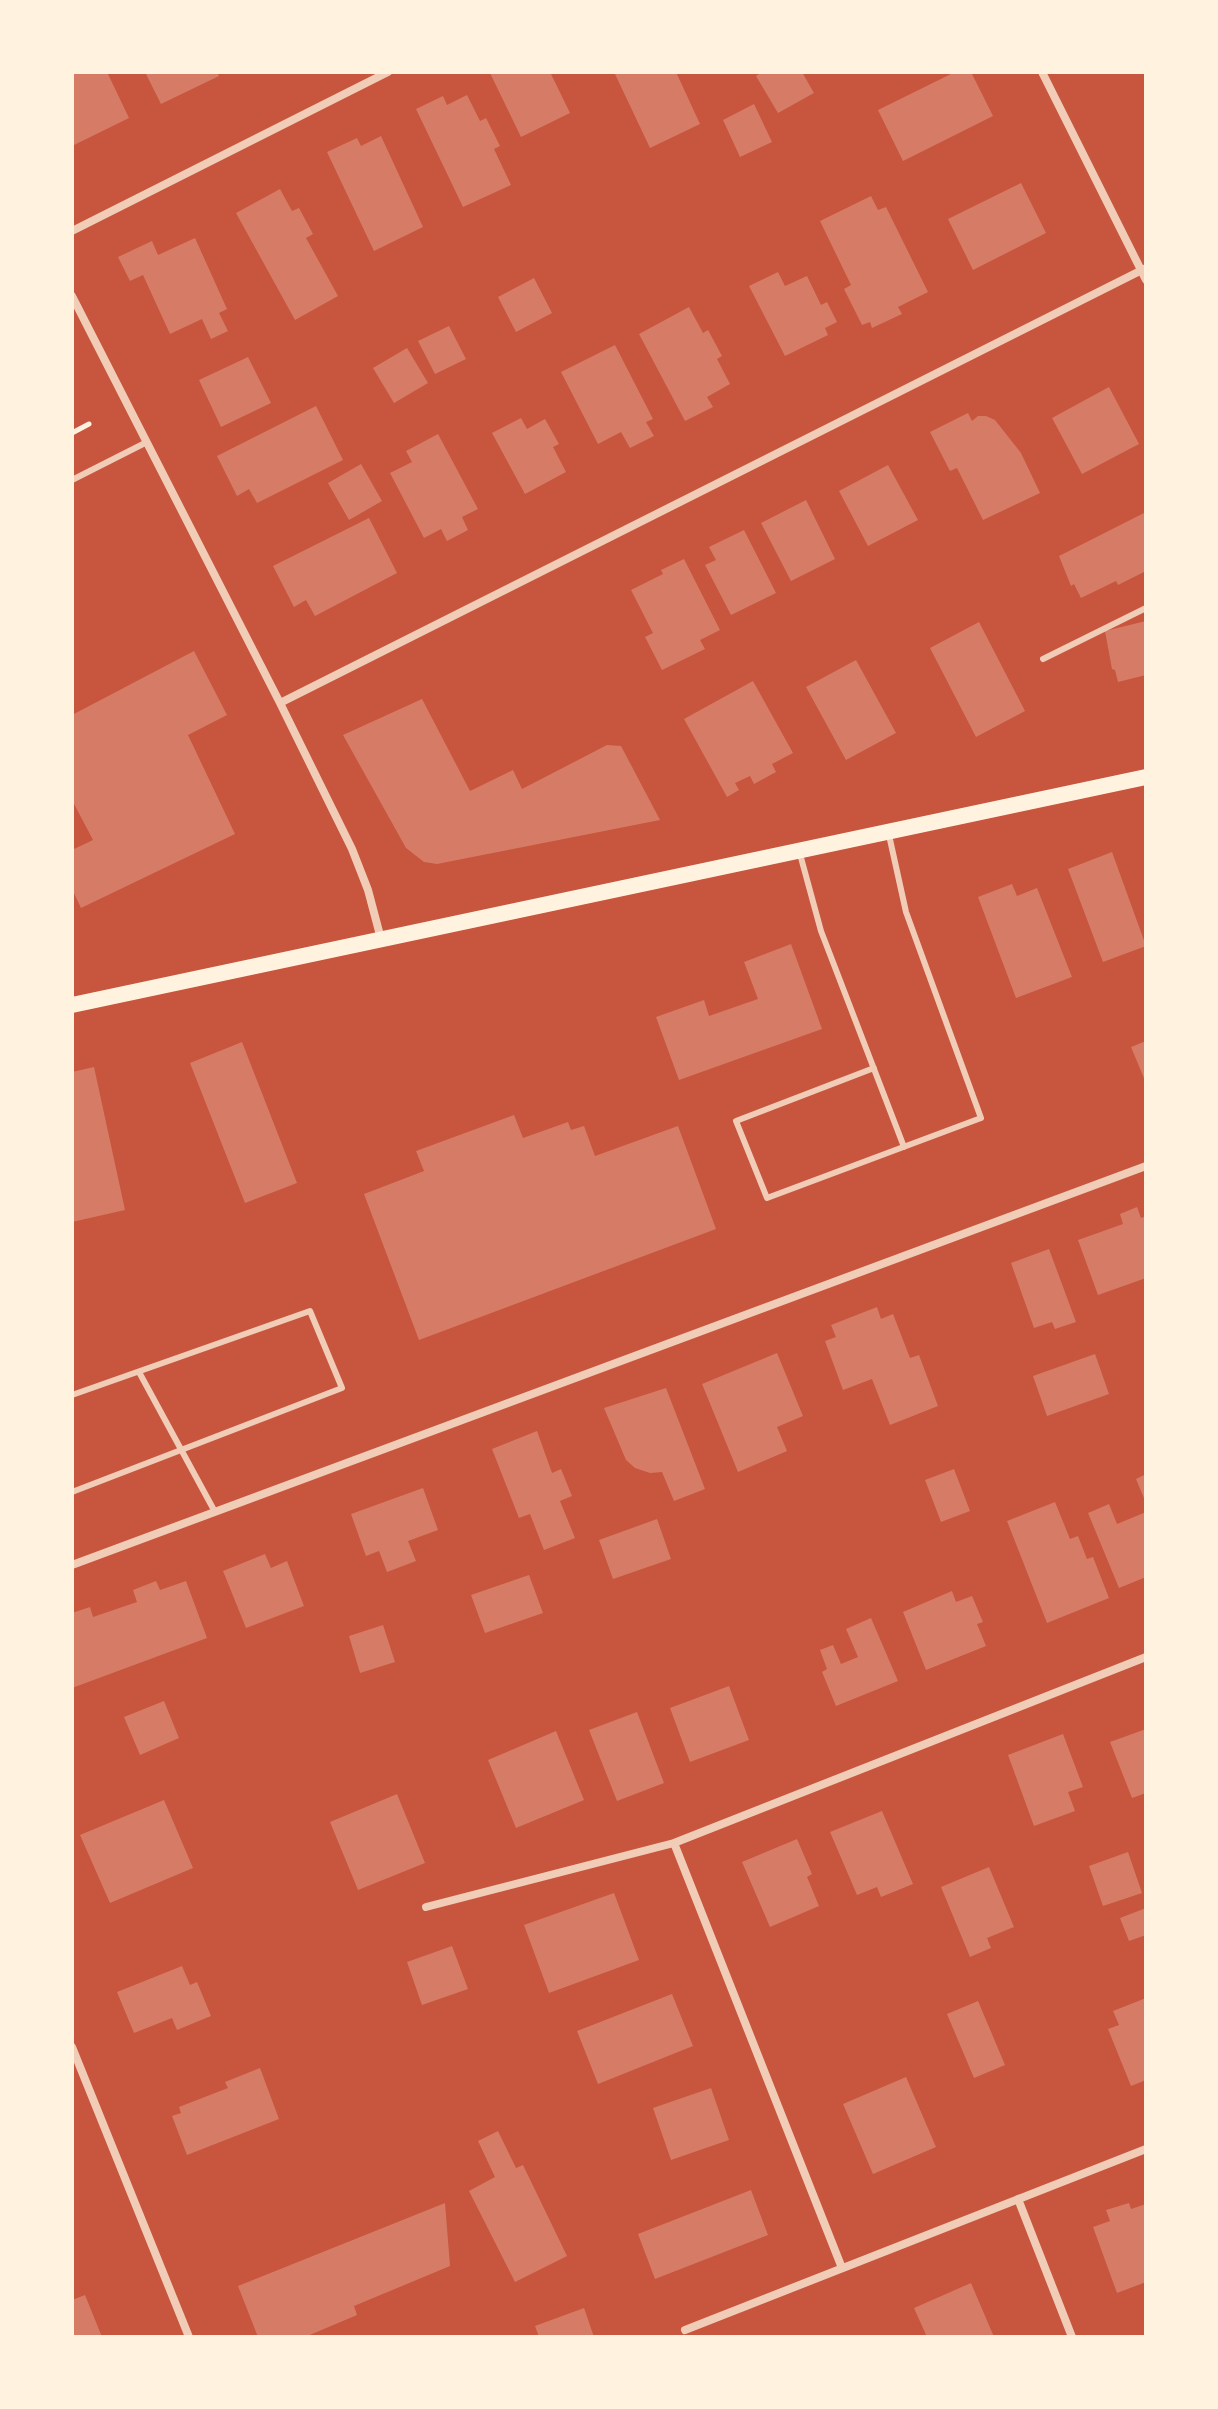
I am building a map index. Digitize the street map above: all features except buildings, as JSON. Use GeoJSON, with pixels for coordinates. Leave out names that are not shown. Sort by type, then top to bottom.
{"type":"FeatureCollection","features":[{"type":"Feature","properties":{"kind":"main road"},"geometry":{"type":"LineString","coordinates":[[72,1005],[1146,777]]}},
{"type":"Feature","properties":{"kind":"main road"},"geometry":{"type":"LineString","coordinates":[[1117,783],[1146,784]]}},
{"type":"Feature","properties":{"kind":"street"},"geometry":{"type":"LineString","coordinates":[[72,231],[388,72]]}},
{"type":"Feature","properties":{"kind":"street"},"geometry":{"type":"LineString","coordinates":[[1042,72],[1144,269],[1146,280]]}},
{"type":"Feature","properties":{"kind":"street"},"geometry":{"type":"LineString","coordinates":[[280,703],[1144,269]]}},
{"type":"Feature","properties":{"kind":"street"},"geometry":{"type":"LineString","coordinates":[[72,296],[280,703],[363,873],[382,940]]}},
{"type":"Feature","properties":{"kind":"street"},"geometry":{"type":"LineString","coordinates":[[72,1565],[1146,1166]]}},
{"type":"Feature","properties":{"kind":"street"},"geometry":{"type":"LineString","coordinates":[[426,1907],[674,1843],[1146,1657]]}},
{"type":"Feature","properties":{"kind":"street"},"geometry":{"type":"LineString","coordinates":[[674,1843],[842,2268]]}},
{"type":"Feature","properties":{"kind":"street"},"geometry":{"type":"LineString","coordinates":[[72,2047],[189,2337]]}},
{"type":"Feature","properties":{"kind":"street"},"geometry":{"type":"LineString","coordinates":[[685,2330],[1146,2149]]}},
{"type":"Feature","properties":{"kind":"street"},"geometry":{"type":"LineString","coordinates":[[1018,2199],[1072,2337]]}},
{"type":"Feature","properties":{"kind":"lane"},"geometry":{"type":"LineString","coordinates":[[72,480],[147,442]]}},
{"type":"Feature","properties":{"kind":"lane"},"geometry":{"type":"LineString","coordinates":[[1043,659],[1146,608]]}},
{"type":"Feature","properties":{"kind":"lane"},"geometry":{"type":"LineString","coordinates":[[874,1068],[736,1121],[767,1198],[981,1118],[906,912],[888,832]]}},
{"type":"Feature","properties":{"kind":"lane"},"geometry":{"type":"LineString","coordinates":[[800,851],[821,931],[904,1147]]}},
{"type":"Feature","properties":{"kind":"lane"},"geometry":{"type":"LineString","coordinates":[[72,1395],[310,1311],[342,1388],[72,1492]]}},
{"type":"Feature","properties":{"kind":"lane"},"geometry":{"type":"LineString","coordinates":[[139,1372],[215,1512]]}},
{"type":"Feature","properties":{"kind":"path"},"geometry":{"type":"LineString","coordinates":[[72,433],[89,424]]}}]}
